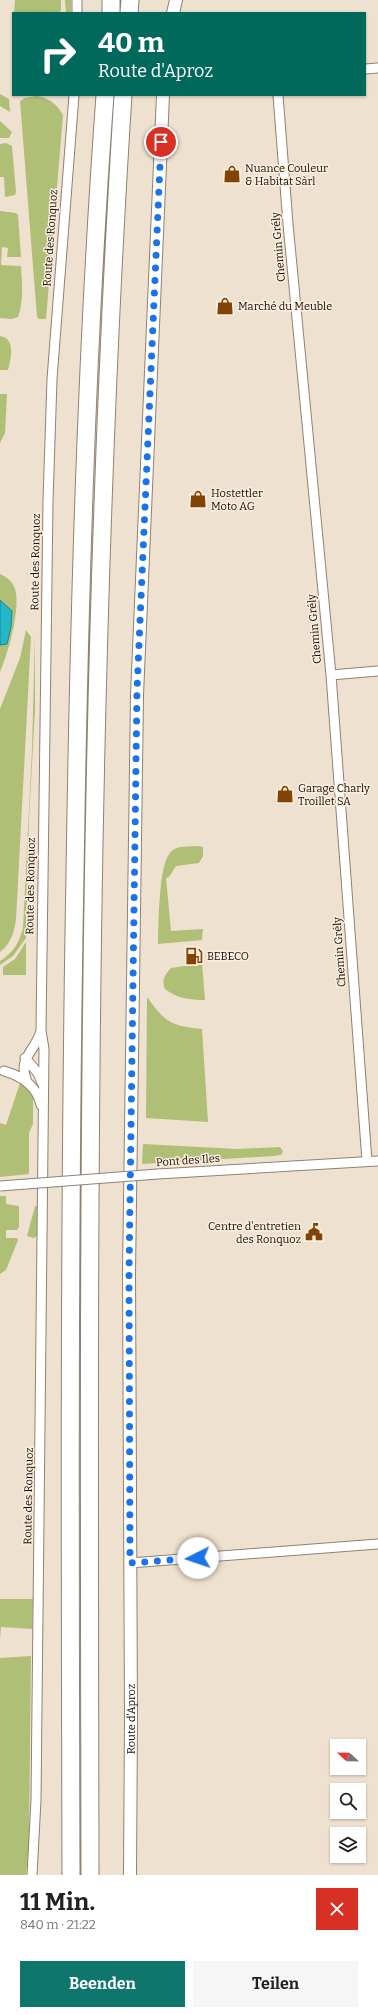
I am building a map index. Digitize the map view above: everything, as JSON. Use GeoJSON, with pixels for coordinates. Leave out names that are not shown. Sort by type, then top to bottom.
{"type":"FeatureCollection","features":[{"type":"Feature","properties":{"kind":"highway"},"geometry":{"type":"LineString","coordinates":[[110,12],[112,0]]}},
{"type":"Feature","properties":{"kind":"highway"},"geometry":{"type":"LineString","coordinates":[[129,12],[130,0]]}},
{"type":"Feature","properties":{"kind":"highway"},"geometry":{"type":"LineString","coordinates":[[71,1875],[71,1202],[76,791],[88,410],[105,96]]}},
{"type":"Feature","properties":{"kind":"highway"},"geometry":{"type":"LineString","coordinates":[[90,1875],[90,1222],[95,791],[106,419],[123,96]]}},
{"type":"Feature","properties":{"kind":"street"},"geometry":{"type":"LineString","coordinates":[[77,0],[77,12]]}},
{"type":"Feature","properties":{"kind":"street"},"geometry":{"type":"LineString","coordinates":[[173,12],[176,0]]}},
{"type":"Feature","properties":{"kind":"street"},"geometry":{"type":"LineString","coordinates":[[366,69],[378,68]]}},
{"type":"Feature","properties":{"kind":"street","name":"Route des Ronquoz"},"geometry":{"type":"LineString","coordinates":[[32,1875],[36,1800],[39,1576],[44,1089],[44,1049],[40,1031],[48,501],[52,394],[74,96]]}},
{"type":"Feature","properties":{"kind":"street","name":"Route d'Aproz"},"geometry":{"type":"LineString","coordinates":[[130,1875],[129,1274],[141,695],[163,96]]}},
{"type":"Feature","properties":{"kind":"street","name":"Chemin Grély"},"geometry":{"type":"LineString","coordinates":[[278,96],[288,224],[331,675],[367,1161]]}},
{"type":"Feature","properties":{"kind":"street"},"geometry":{"type":"LineString","coordinates":[[331,675],[378,670]]}},
{"type":"Feature","properties":{"kind":"street","name":"Route des Ronquoz"},"geometry":{"type":"LineString","coordinates":[[40,1031],[34,1047],[25,1058],[38,1073],[44,1089]]}},
{"type":"Feature","properties":{"kind":"street"},"geometry":{"type":"LineString","coordinates":[[2,1072],[12,1069],[25,1058]]}},
{"type":"Feature","properties":{"kind":"street"},"geometry":{"type":"LineString","coordinates":[[25,1058],[23,1070],[26,1082]]}},
{"type":"Feature","properties":{"kind":"street","name":"Route des Ronquoz"},"geometry":{"type":"LineString","coordinates":[[2,1072],[19,1076],[26,1082],[40,1099],[43,1117]]}},
{"type":"Feature","properties":{"kind":"street","name":"Pont des Iles"},"geometry":{"type":"LineString","coordinates":[[0,1186],[158,1174],[378,1161]]}},
{"type":"Feature","properties":{"kind":"street"},"geometry":{"type":"LineString","coordinates":[[130,1563],[378,1544]]}},
{"type":"Feature","properties":{"kind":"green space"},"geometry":{"type":"Polygon","coordinates":[[[15,0],[61,0],[60,12],[14,12],[15,0]]]}},
{"type":"Feature","properties":{"kind":"green space"},"geometry":{"type":"Polygon","coordinates":[[[65,0],[71,0],[71,12],[66,12],[65,0]]]}},
{"type":"Feature","properties":{"kind":"green space"},"geometry":{"type":"Polygon","coordinates":[[[0,94],[9,99],[10,112],[0,106],[0,94]]]}},
{"type":"Feature","properties":{"kind":"green space"},"geometry":{"type":"Polygon","coordinates":[[[37,96],[52,102],[63,115],[46,319],[39,319],[37,317],[20,101],[25,98],[37,96]]]}},
{"type":"Feature","properties":{"kind":"green space"},"geometry":{"type":"Polygon","coordinates":[[[0,121],[12,132],[9,138],[0,138],[0,121]]]}},
{"type":"Feature","properties":{"kind":"green space"},"geometry":{"type":"Polygon","coordinates":[[[6,143],[12,146],[16,192],[15,195],[5,197],[4,177],[0,177],[0,144],[6,143]]]}},
{"type":"Feature","properties":{"kind":"green space"},"geometry":{"type":"Polygon","coordinates":[[[0,211],[16,213],[18,215],[21,257],[7,257],[8,248],[2,247],[1,265],[21,266],[22,292],[20,311],[18,317],[12,319],[0,318],[0,211]]]}},
{"type":"Feature","properties":{"kind":"green space"},"geometry":{"type":"Polygon","coordinates":[[[0,336],[5,338],[10,345],[11,355],[8,370],[0,370],[0,336]]]}},
{"type":"Feature","properties":{"kind":"green space"},"geometry":{"type":"Polygon","coordinates":[[[0,394],[7,394],[5,433],[0,443],[0,394]]]}},
{"type":"Feature","properties":{"kind":"green space"},"geometry":{"type":"Polygon","coordinates":[[[0,574],[13,584],[15,589],[16,608],[13,631],[7,654],[0,672],[0,574]]]}},
{"type":"Feature","properties":{"kind":"green space"},"geometry":{"type":"Polygon","coordinates":[[[26,630],[31,637],[16,920],[9,942],[0,952],[0,709],[20,658],[26,630]]]}},
{"type":"Feature","properties":{"kind":"green space"},"geometry":{"type":"Polygon","coordinates":[[[35,633],[35,710],[29,819],[26,938],[13,956],[0,965],[0,961],[9,955],[15,947],[23,928],[32,750],[35,633]]]}},
{"type":"Feature","properties":{"kind":"green space"},"geometry":{"type":"Polygon","coordinates":[[[203,847],[203,856],[199,863],[176,866],[169,877],[166,878],[171,931],[203,929],[202,940],[158,944],[160,894],[167,857],[177,848],[203,847]]]}},
{"type":"Feature","properties":{"kind":"green space"},"geometry":{"type":"Polygon","coordinates":[[[26,942],[26,975],[3,975],[3,967],[15,959],[26,942]]]}},
{"type":"Feature","properties":{"kind":"green space"},"geometry":{"type":"Polygon","coordinates":[[[202,963],[205,1000],[184,998],[174,995],[165,989],[163,983],[164,978],[171,968],[202,963]]]}},
{"type":"Feature","properties":{"kind":"green space"},"geometry":{"type":"Polygon","coordinates":[[[147,997],[159,1012],[170,1021],[183,1026],[202,1029],[208,1122],[146,1118],[147,997]]]}},
{"type":"Feature","properties":{"kind":"green space"},"geometry":{"type":"Polygon","coordinates":[[[20,1083],[28,1088],[33,1096],[33,1124],[29,1133],[29,1174],[0,1177],[0,1123],[6,1125],[20,1083]]]}},
{"type":"Feature","properties":{"kind":"green space"},"geometry":{"type":"Polygon","coordinates":[[[143,1144],[237,1149],[280,1147],[283,1151],[281,1155],[274,1156],[142,1164],[143,1144]]]}},
{"type":"Feature","properties":{"kind":"green space"},"geometry":{"type":"Polygon","coordinates":[[[0,1196],[6,1196],[6,1204],[19,1206],[19,1227],[17,1230],[6,1230],[6,1238],[17,1238],[18,1240],[6,1270],[0,1274],[0,1196]]]}},
{"type":"Feature","properties":{"kind":"green space"},"geometry":{"type":"Polygon","coordinates":[[[35,1206],[37,1206],[38,1235],[34,1238],[27,1236],[35,1206]]]}},
{"type":"Feature","properties":{"kind":"green space"},"geometry":{"type":"Polygon","coordinates":[[[0,1599],[33,1599],[32,1629],[1,1627],[0,1640],[0,1599]]]}},
{"type":"Feature","properties":{"kind":"green space"},"geometry":{"type":"Polygon","coordinates":[[[31,1656],[29,1842],[26,1875],[0,1875],[0,1658],[31,1656]]]}},
{"type":"Feature","properties":{"kind":"water"},"geometry":{"type":"Polygon","coordinates":[[[0,600],[12,611],[11,627],[7,644],[0,645],[0,600]]]}},
{"type":"Feature","properties":{"kind":"place","name":"Nuance Couleur & Habitat Sàrl"},"geometry":{"type":"Point","coordinates":[232,174]}},
{"type":"Feature","properties":{"kind":"place","name":"Marché du Meuble"},"geometry":{"type":"Point","coordinates":[225,306]}},
{"type":"Feature","properties":{"kind":"place","name":"Hostettler Moto AG"},"geometry":{"type":"Point","coordinates":[198,499]}},
{"type":"Feature","properties":{"kind":"place","name":"Garage Charly Troillet SA"},"geometry":{"type":"Point","coordinates":[285,794]}},
{"type":"Feature","properties":{"kind":"place","name":"BEBECO"},"geometry":{"type":"Point","coordinates":[194,956]}},
{"type":"Feature","properties":{"kind":"place","name":"Centre d'entretien des Ronquoz"},"geometry":{"type":"Point","coordinates":[314,1232]}},
{"type":"Feature","properties":{"kind":"route"},"geometry":{"type":"LineString","coordinates":[[161,142],[150,363],[137,690],[129,1274],[130,1563],[198,1558]]}}]}
